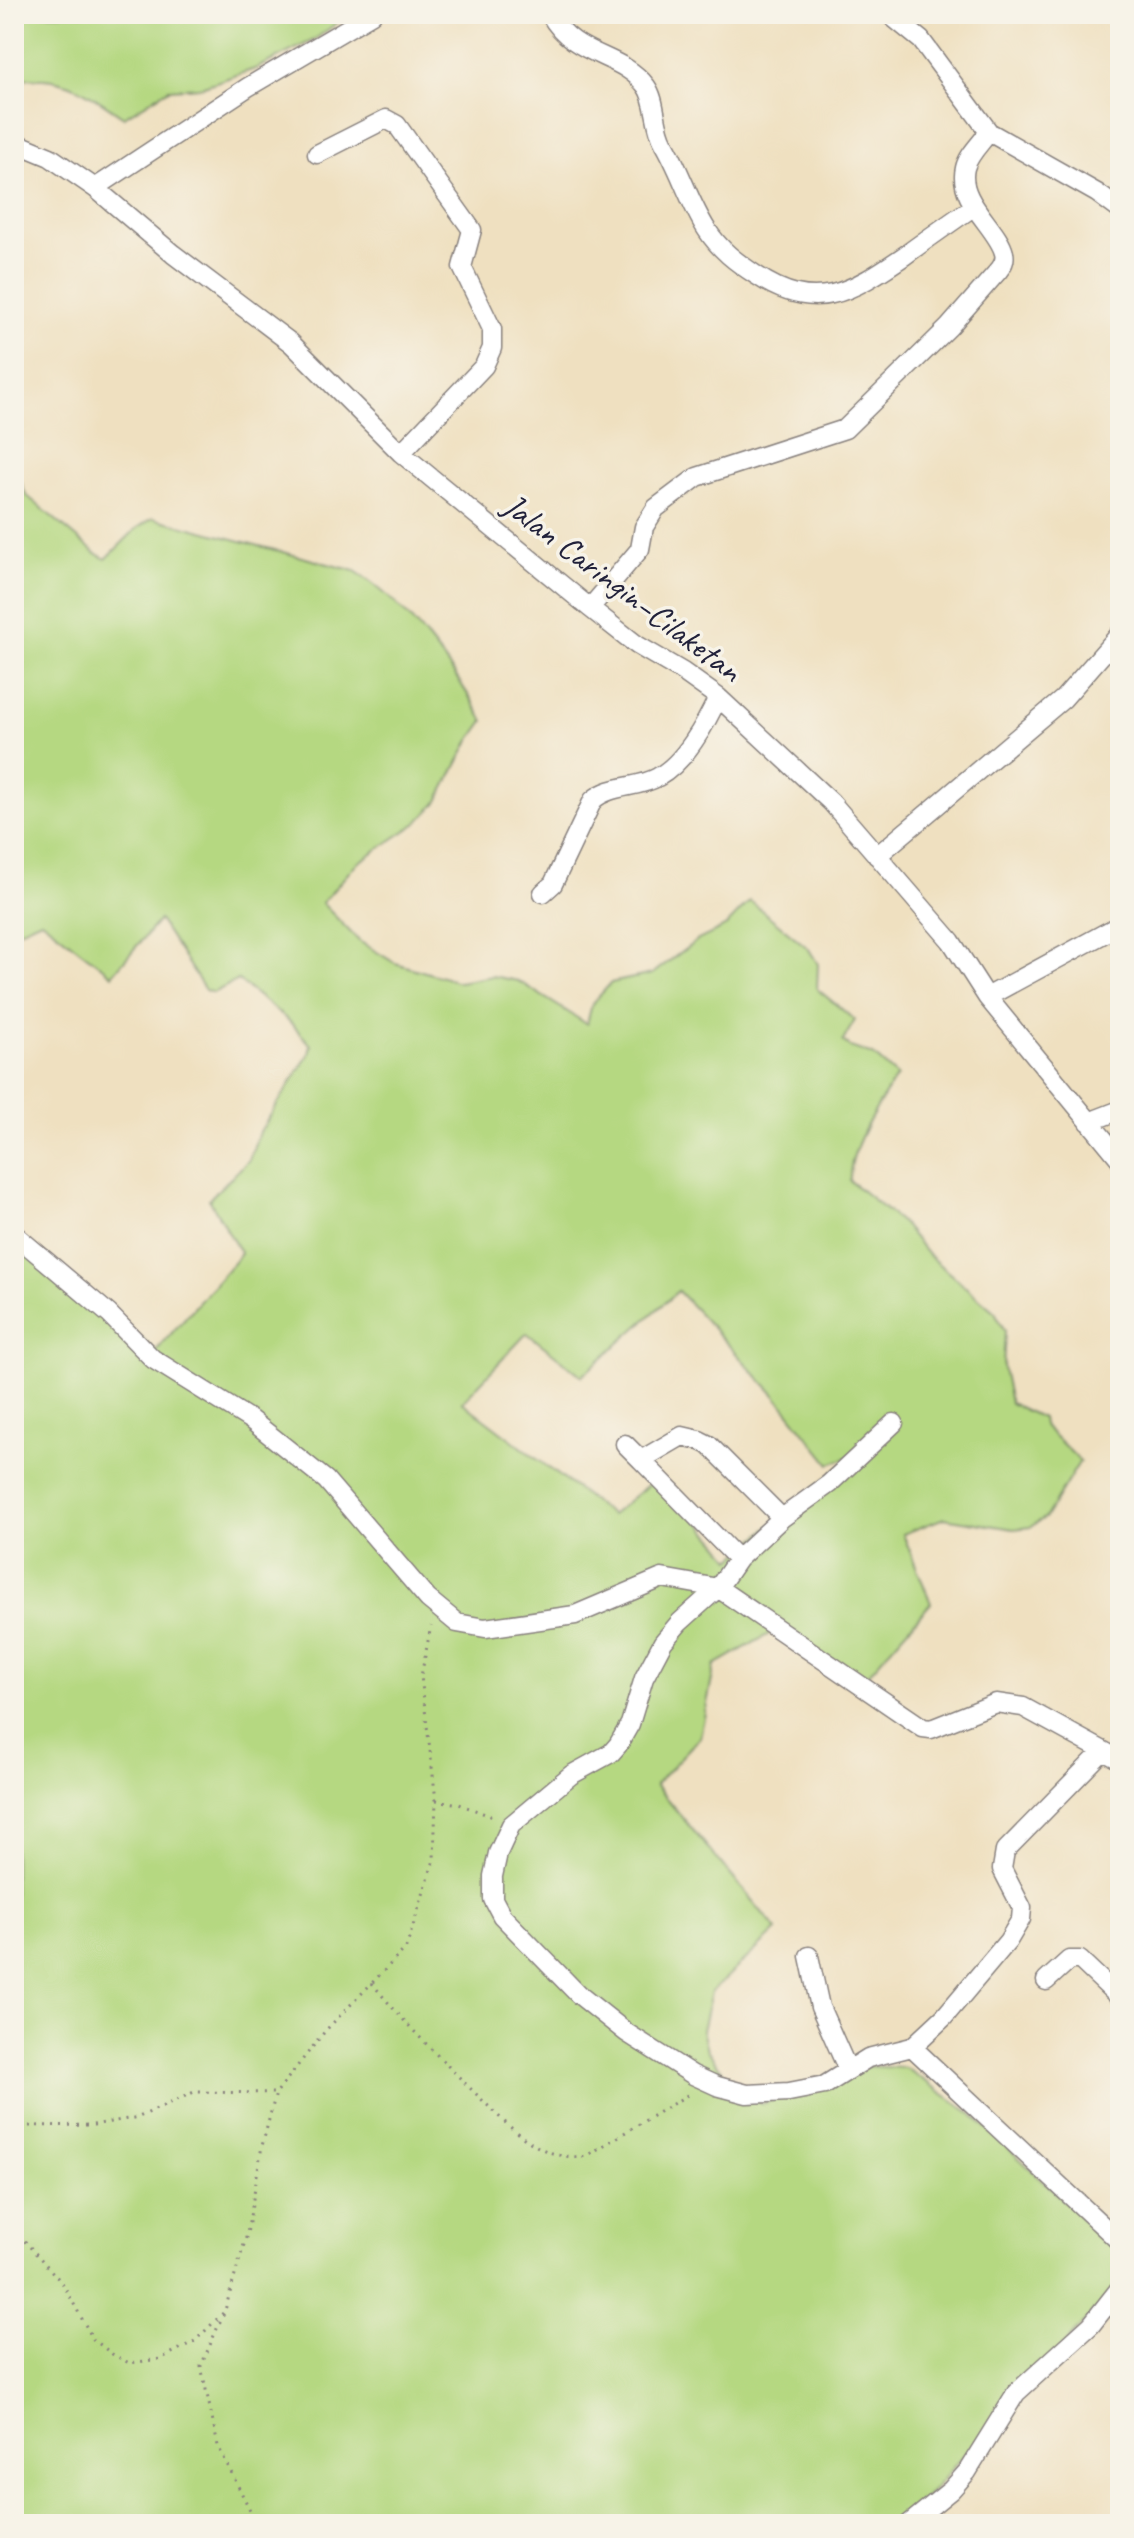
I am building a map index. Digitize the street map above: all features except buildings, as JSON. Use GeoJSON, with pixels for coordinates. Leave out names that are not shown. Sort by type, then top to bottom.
{"type":"FeatureCollection","features":[{"type":"Feature","properties":{"kind":"street"},"geometry":{"type":"LineString","coordinates":[[95,188],[248,87],[372,14]]}},
{"type":"Feature","properties":{"kind":"street"},"geometry":{"type":"LineString","coordinates":[[550,14],[557,26],[585,49],[632,72],[645,84],[650,92],[655,123],[662,140],[676,162],[706,229],[729,257],[775,288],[795,295],[815,297],[840,294],[865,283],[973,207]]}},
{"type":"Feature","properties":{"kind":"street"},"geometry":{"type":"LineString","coordinates":[[896,16],[921,40],[989,132],[1097,193],[1120,210]]}},
{"type":"Feature","properties":{"kind":"street"},"geometry":{"type":"LineString","coordinates":[[317,154],[386,119],[397,125],[472,230],[462,267],[492,329],[492,348],[484,366],[401,453]]}},
{"type":"Feature","properties":{"kind":"street"},"geometry":{"type":"LineString","coordinates":[[590,608],[640,549],[644,527],[656,508],[697,477],[845,429],[949,327],[999,270],[1005,261],[1004,251],[973,207],[964,179],[972,154],[989,132]]}},
{"type":"Feature","properties":{"kind":"street","name":"Jalan Caringin–Cilaketan"},"geometry":{"type":"LineString","coordinates":[[14,142],[50,157],[95,188],[173,254],[291,343],[401,453],[590,608],[637,645],[718,697],[831,802],[951,941],[987,997],[1120,1159]]}},
{"type":"Feature","properties":{"kind":"street"},"geometry":{"type":"LineString","coordinates":[[877,856],[1063,699],[1120,634]]}},
{"type":"Feature","properties":{"kind":"street"},"geometry":{"type":"LineString","coordinates":[[543,893],[553,884],[593,800],[602,793],[657,778],[677,761],[705,726],[718,697]]}},
{"type":"Feature","properties":{"kind":"street"},"geometry":{"type":"LineString","coordinates":[[987,997],[1120,925]]}},
{"type":"Feature","properties":{"kind":"street"},"geometry":{"type":"LineString","coordinates":[[1089,1122],[1120,1110]]}},
{"type":"Feature","properties":{"kind":"street"},"geometry":{"type":"LineString","coordinates":[[14,1234],[109,1314],[153,1359],[251,1420],[326,1480],[428,1599],[457,1623],[485,1628],[575,1615],[662,1578],[718,1588],[923,1728],[931,1729],[996,1703],[1007,1703],[1023,1707],[1120,1760]]}},
{"type":"Feature","properties":{"kind":"street"},"geometry":{"type":"LineString","coordinates":[[894,1423],[829,1484],[782,1518],[738,1559],[718,1588],[679,1623],[663,1642],[644,1678],[630,1724],[611,1753],[571,1775],[511,1825],[498,1853],[493,1876],[493,1899],[502,1916],[578,1994],[627,2033],[693,2075],[717,2086],[747,2094],[789,2092],[825,2085],[868,2058],[912,2047],[944,2017],[1008,1941],[1021,1919],[1022,1908],[1002,1869],[1005,1851],[1103,1751]]}},
{"type":"Feature","properties":{"kind":"street"},"geometry":{"type":"LineString","coordinates":[[641,1460],[682,1436],[699,1440],[709,1445],[782,1518]]}},
{"type":"Feature","properties":{"kind":"street"},"geometry":{"type":"LineString","coordinates":[[625,1444],[738,1559]]}},
{"type":"Feature","properties":{"kind":"street"},"geometry":{"type":"LineString","coordinates":[[809,1956],[820,2007],[848,2070]]}},
{"type":"Feature","properties":{"kind":"street"},"geometry":{"type":"LineString","coordinates":[[1046,1981],[1069,1960],[1080,1960],[1120,1998]]}},
{"type":"Feature","properties":{"kind":"street"},"geometry":{"type":"LineString","coordinates":[[912,2047],[1120,2242]]}},
{"type":"Feature","properties":{"kind":"street"},"geometry":{"type":"LineString","coordinates":[[909,2524],[959,2481],[1016,2393],[1091,2325],[1120,2288]]}},
{"type":"Feature","properties":{"kind":"path"},"geometry":{"type":"LineString","coordinates":[[257,2524],[218,2446],[201,2366],[225,2310],[247,2234],[262,2146],[276,2093],[326,2030],[406,1948],[434,1860],[436,1800],[421,1676],[431,1631],[428,1599]]}},
{"type":"Feature","properties":{"kind":"path"},"geometry":{"type":"LineString","coordinates":[[436,1800],[459,1804],[511,1825]]}},
{"type":"Feature","properties":{"kind":"path"},"geometry":{"type":"LineString","coordinates":[[372,1983],[414,2033],[502,2119],[533,2145],[557,2155],[574,2158],[586,2156],[694,2091],[717,2086]]}},
{"type":"Feature","properties":{"kind":"path"},"geometry":{"type":"LineString","coordinates":[[29,2126],[93,2125],[139,2117],[194,2092],[276,2093]]}},
{"type":"Feature","properties":{"kind":"path"},"geometry":{"type":"LineString","coordinates":[[14,2229],[63,2284],[93,2339],[129,2363],[160,2359],[195,2341],[225,2310]]}},
{"type":"Feature","properties":{"kind":"green space"},"geometry":{"type":"Polygon","coordinates":[[[14,14],[349,14],[314,40],[255,69],[201,87],[169,89],[124,117],[73,86],[47,79],[14,79],[14,14]]]}},
{"type":"Feature","properties":{"kind":"green space"},"geometry":{"type":"Polygon","coordinates":[[[14,465],[26,495],[106,559],[136,529],[153,518],[355,571],[393,601],[444,659],[484,721],[469,742],[437,803],[417,823],[356,864],[322,903],[359,941],[395,963],[459,982],[492,976],[518,981],[587,1024],[592,1004],[611,983],[652,974],[696,941],[725,927],[750,901],[808,948],[818,964],[817,989],[855,1020],[843,1041],[850,1047],[873,1055],[897,1076],[860,1141],[854,1155],[850,1181],[903,1224],[928,1255],[995,1312],[1005,1331],[1003,1368],[1010,1403],[1042,1418],[1043,1425],[1080,1461],[1046,1517],[1030,1527],[1014,1529],[944,1518],[903,1534],[931,1603],[863,1680],[778,1629],[715,1665],[700,1737],[655,1785],[777,1930],[711,1992],[702,2030],[707,2050],[734,2086],[762,2104],[863,2066],[906,2068],[971,2113],[1120,2253],[1120,2283],[902,2524],[14,2524],[14,1235],[156,1351],[241,1254],[209,1199],[249,1160],[258,1135],[309,1054],[311,1045],[289,1021],[238,980],[213,993],[205,990],[159,920],[112,975],[41,920],[19,930],[14,937],[14,465]],[[678,1291],[582,1376],[527,1333],[462,1402],[611,1515],[659,1476],[732,1559],[852,1456],[830,1464],[775,1395],[678,1291]]]}}]}
